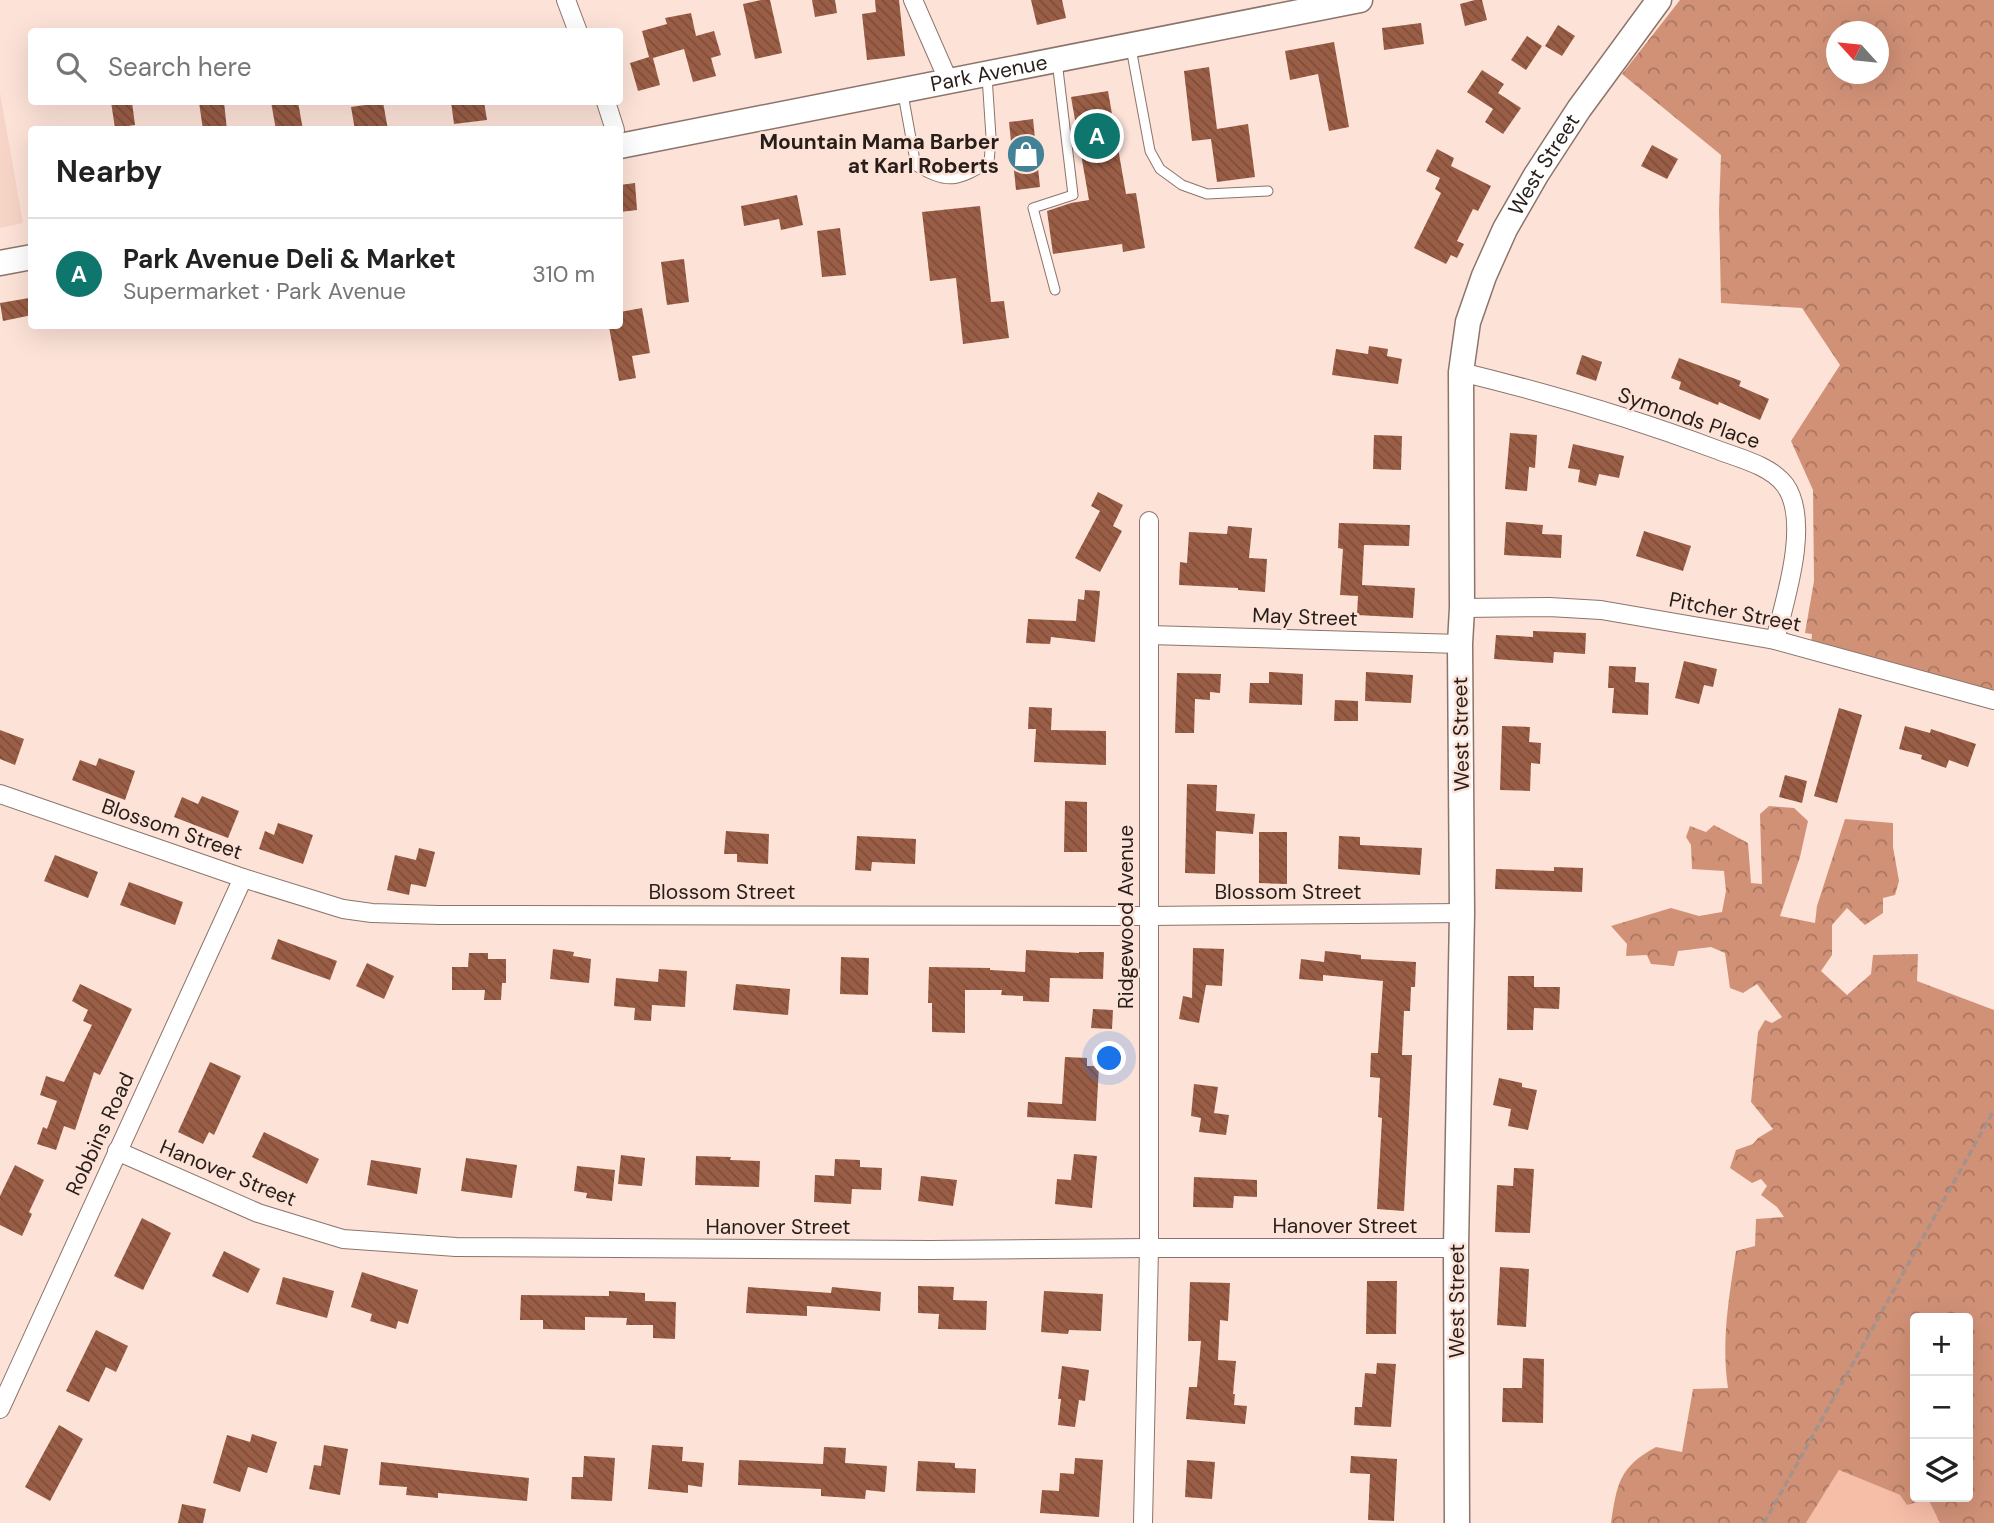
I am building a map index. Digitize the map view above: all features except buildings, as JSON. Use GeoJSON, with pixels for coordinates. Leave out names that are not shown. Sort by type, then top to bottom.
{"type":"FeatureCollection","features":[{"type":"Feature","properties":{"kind":"street"},"geometry":{"type":"LineString","coordinates":[[566,0],[576,28]]}},
{"type":"Feature","properties":{"kind":"street"},"geometry":{"type":"LineString","coordinates":[[913,0],[949,82]]}},
{"type":"Feature","properties":{"kind":"street","name":"Park Avenue"},"geometry":{"type":"LineString","coordinates":[[623,145],[1360,0]]}},
{"type":"Feature","properties":{"kind":"street","name":"West Street"},"geometry":{"type":"LineString","coordinates":[[1457,1523],[1456,1248],[1462,914],[1461,372],[1468,322],[1484,276],[1505,229],[1579,108],[1659,0]]}},
{"type":"Feature","properties":{"kind":"street"},"geometry":{"type":"LineString","coordinates":[[607,105],[614,126]]}},
{"type":"Feature","properties":{"kind":"street"},"geometry":{"type":"LineString","coordinates":[[0,263],[28,258]]}},
{"type":"Feature","properties":{"kind":"street","name":"Symonds Place"},"geometry":{"type":"LineString","coordinates":[[1461,372],[1654,426],[1755,464],[1773,474],[1786,486],[1795,511],[1796,542],[1775,640]]}},
{"type":"Feature","properties":{"kind":"street","name":"Ridgewood Avenue"},"geometry":{"type":"LineString","coordinates":[[1143,1523],[1149,1248],[1149,521]]}},
{"type":"Feature","properties":{"kind":"street","name":"Pitcher Street"},"geometry":{"type":"LineString","coordinates":[[1462,608],[1549,607],[1601,610],[1775,640],[1994,700]]}},
{"type":"Feature","properties":{"kind":"street","name":"May Street"},"geometry":{"type":"LineString","coordinates":[[1149,635],[1460,644]]}},
{"type":"Feature","properties":{"kind":"street","name":"Blossom Street"},"geometry":{"type":"LineString","coordinates":[[0,794],[243,878],[342,909],[372,913],[1148,916],[1462,914]]}},
{"type":"Feature","properties":{"kind":"street","name":"Robbins Road"},"geometry":{"type":"LineString","coordinates":[[0,1409],[243,878]]}},
{"type":"Feature","properties":{"kind":"street","name":"Hanover Street"},"geometry":{"type":"LineString","coordinates":[[117,1152],[258,1213],[343,1239],[456,1247],[930,1251],[1456,1248]]}},
{"type":"Feature","properties":{"kind":"lane"},"geometry":{"type":"LineString","coordinates":[[1130,46],[1150,151],[1160,169],[1182,185],[1207,194],[1268,191]]}},
{"type":"Feature","properties":{"kind":"lane"},"geometry":{"type":"LineString","coordinates":[[1055,290],[1033,208],[1073,195],[1057,59]]}},
{"type":"Feature","properties":{"kind":"lane"},"geometry":{"type":"LineString","coordinates":[[903,90],[916,166],[926,173],[947,180],[968,176],[989,163],[991,137],[987,74]]}},
{"type":"Feature","properties":{"kind":"path"},"geometry":{"type":"LineString","coordinates":[[1764,1523],[1994,1110]]}},
{"type":"Feature","properties":{"kind":"shaded area"},"geometry":{"type":"Polygon","coordinates":[[[0,93],[23,223],[0,228],[0,93]]]}},
{"type":"Feature","properties":{"kind":"shaded area"},"geometry":{"type":"Polygon","coordinates":[[[1839,1470],[1900,1495],[1910,1496],[1910,1502],[1930,1502],[1940,1523],[1806,1523],[1839,1470]]]}},
{"type":"Feature","properties":{"kind":"green space"},"geometry":{"type":"Polygon","coordinates":[[[1680,0],[1994,0],[1994,693],[1811,644],[1812,634],[1805,633],[1814,581],[1813,490],[1791,441],[1840,365],[1802,308],[1721,303],[1721,155],[1622,74],[1680,0]]]}},
{"type":"Feature","properties":{"kind":"green space"},"geometry":{"type":"Polygon","coordinates":[[[1769,806],[1794,808],[1808,821],[1800,857],[1780,916],[1815,923],[1817,906],[1845,819],[1893,823],[1893,847],[1899,881],[1895,895],[1883,898],[1883,913],[1865,925],[1847,908],[1832,925],[1832,955],[1821,971],[1847,995],[1871,974],[1873,955],[1918,954],[1917,981],[1994,1010],[1994,1523],[1940,1523],[1930,1502],[1973,1502],[1973,1313],[1910,1313],[1910,1502],[1918,1502],[1907,1505],[1900,1495],[1839,1470],[1806,1523],[1611,1523],[1618,1487],[1634,1462],[1656,1447],[1682,1452],[1693,1389],[1728,1388],[1726,1337],[1736,1251],[1755,1246],[1756,1219],[1784,1217],[1777,1207],[1761,1195],[1767,1186],[1761,1179],[1752,1183],[1730,1168],[1736,1150],[1753,1144],[1773,1129],[1751,1102],[1758,1032],[1765,1020],[1772,1023],[1782,1017],[1757,984],[1743,993],[1730,988],[1725,953],[1711,947],[1678,951],[1674,966],[1651,964],[1647,955],[1626,956],[1627,944],[1611,926],[1671,908],[1699,916],[1722,912],[1726,891],[1724,871],[1692,869],[1691,845],[1686,837],[1690,826],[1706,832],[1714,825],[1748,843],[1751,883],[1762,884],[1760,814],[1769,806]]]}},
{"type":"Feature","properties":{"kind":"place","name":"Park Avenue Deli & Market"},"geometry":{"type":"Point","coordinates":[1097,136]}},
{"type":"Feature","properties":{"kind":"place","name":"Mountain Mama Barber at Karl Roberts"},"geometry":{"type":"Point","coordinates":[1026,154]}}]}
